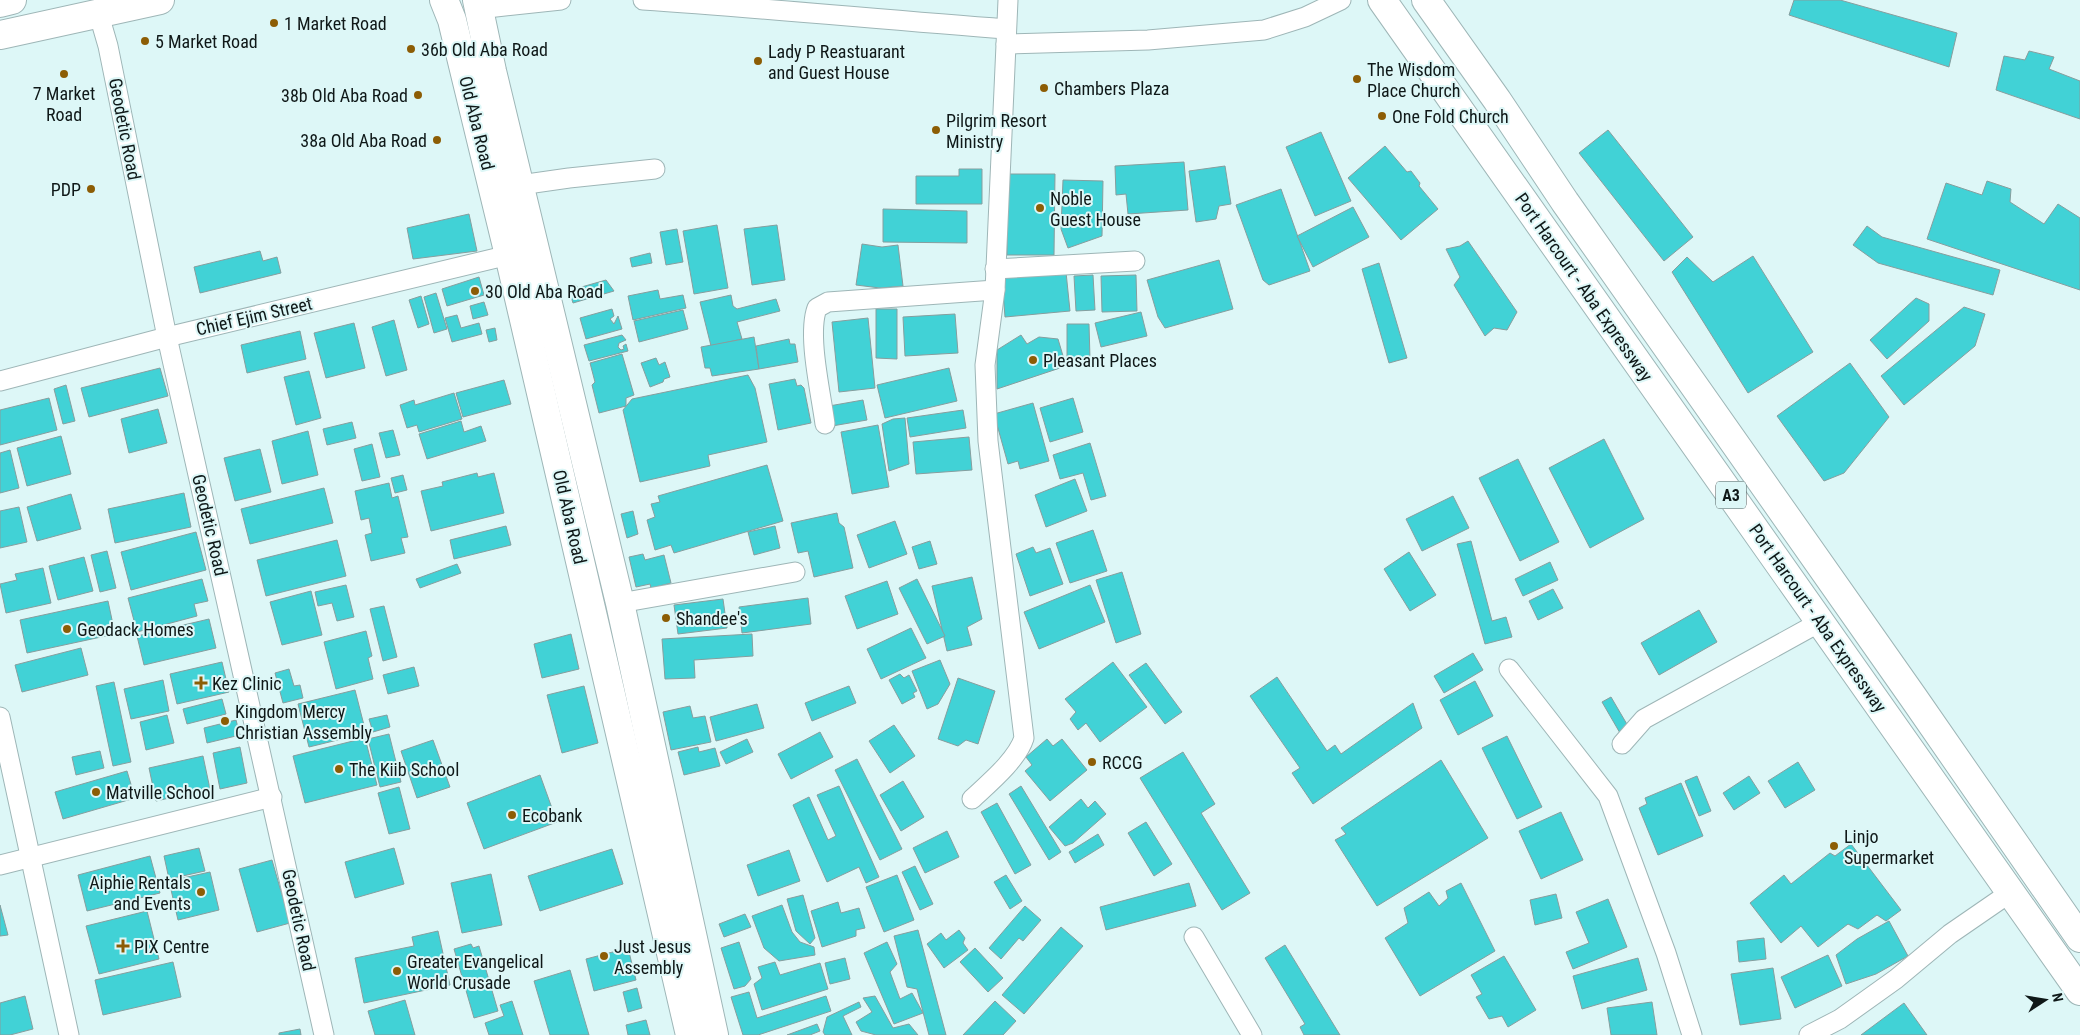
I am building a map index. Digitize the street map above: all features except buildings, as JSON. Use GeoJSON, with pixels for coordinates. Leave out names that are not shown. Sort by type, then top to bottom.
{"type":"FeatureCollection","features":[{"type":"Feature","properties":{"kind":"main road"},"geometry":{"type":"LineString","coordinates":[[0,3],[12,0]]}},
{"type":"Feature","properties":{"kind":"main road"},"geometry":{"type":"LineString","coordinates":[[0,35],[99,15],[160,0]]}},
{"type":"Feature","properties":{"kind":"main road","name":"Old Aba Road"},"geometry":{"type":"LineString","coordinates":[[444,0],[454,29],[509,255],[690,1035]]}},
{"type":"Feature","properties":{"kind":"main road","name":"Port Harcourt - Aba Expressway"},"geometry":{"type":"LineString","coordinates":[[1382,0],[2080,991]]}},
{"type":"Feature","properties":{"kind":"main road","name":"Port Harcourt - Aba Expressway"},"geometry":{"type":"LineString","coordinates":[[1426,0],[1497,100],[1570,211],[1913,697],[2080,938]]}},
{"type":"Feature","properties":{"kind":"main road","name":"Old Aba Road"},"geometry":{"type":"LineString","coordinates":[[477,4],[620,603],[714,1035]]}},
{"type":"Feature","properties":{"kind":"street"},"geometry":{"type":"LineString","coordinates":[[477,4],[561,0]]}},
{"type":"Feature","properties":{"kind":"street"},"geometry":{"type":"LineString","coordinates":[[643,0],[746,7],[890,21],[1006,36],[1148,40],[1264,30],[1304,17],[1341,0]]}},
{"type":"Feature","properties":{"kind":"street"},"geometry":{"type":"LineString","coordinates":[[972,799],[995,778],[1022,746],[1024,738],[988,441],[985,365],[995,290],[1008,0]]}},
{"type":"Feature","properties":{"kind":"street","name":"Geodetic Road"},"geometry":{"type":"LineString","coordinates":[[99,15],[108,46],[167,337],[324,1035]]}},
{"type":"Feature","properties":{"kind":"street"},"geometry":{"type":"LineString","coordinates":[[520,185],[655,169]]}},
{"type":"Feature","properties":{"kind":"street","name":"Chief Ejim Street"},"geometry":{"type":"LineString","coordinates":[[0,380],[167,337],[509,255]]}},
{"type":"Feature","properties":{"kind":"street"},"geometry":{"type":"LineString","coordinates":[[995,269],[1135,261]]}},
{"type":"Feature","properties":{"kind":"street"},"geometry":{"type":"LineString","coordinates":[[825,424],[813,336],[813,318],[816,308],[828,302],[995,290]]}},
{"type":"Feature","properties":{"kind":"street"},"geometry":{"type":"LineString","coordinates":[[620,603],[795,572]]}},
{"type":"Feature","properties":{"kind":"street"},"geometry":{"type":"LineString","coordinates":[[1622,744],[1644,719],[1820,622]]}},
{"type":"Feature","properties":{"kind":"street"},"geometry":{"type":"LineString","coordinates":[[1509,669],[1608,796],[1666,953],[1692,1035]]}},
{"type":"Feature","properties":{"kind":"street"},"geometry":{"type":"LineString","coordinates":[[0,717],[69,1035]]}},
{"type":"Feature","properties":{"kind":"street"},"geometry":{"type":"LineString","coordinates":[[0,865],[272,797]]}},
{"type":"Feature","properties":{"kind":"street"},"geometry":{"type":"LineString","coordinates":[[1809,1035],[1840,1019],[1896,979],[1950,934],[2011,892]]}},
{"type":"Feature","properties":{"kind":"street"},"geometry":{"type":"LineString","coordinates":[[1194,937],[1252,1035]]}},
{"type":"Feature","properties":{"kind":"place","name":"1 Market Road"},"geometry":{"type":"Point","coordinates":[274,23]}},
{"type":"Feature","properties":{"kind":"place","name":"5 Market Road"},"geometry":{"type":"Point","coordinates":[145,41]}},
{"type":"Feature","properties":{"kind":"place","name":"36b Old Aba Road"},"geometry":{"type":"Point","coordinates":[411,49]}},
{"type":"Feature","properties":{"kind":"place","name":"Lady P Reastuarant and Guest House"},"geometry":{"type":"Point","coordinates":[758,61]}},
{"type":"Feature","properties":{"kind":"place","name":"7 Market Road"},"geometry":{"type":"Point","coordinates":[64,74]}},
{"type":"Feature","properties":{"kind":"place","name":"The Wisdom Place Church"},"geometry":{"type":"Point","coordinates":[1357,79]}},
{"type":"Feature","properties":{"kind":"place","name":"Chambers Plaza"},"geometry":{"type":"Point","coordinates":[1044,88]}},
{"type":"Feature","properties":{"kind":"place","name":"38b Old Aba Road"},"geometry":{"type":"Point","coordinates":[418,95]}},
{"type":"Feature","properties":{"kind":"place","name":"One Fold Church"},"geometry":{"type":"Point","coordinates":[1382,116]}},
{"type":"Feature","properties":{"kind":"place","name":"Pilgrim Resort Ministry"},"geometry":{"type":"Point","coordinates":[936,130]}},
{"type":"Feature","properties":{"kind":"place","name":"38a Old Aba Road"},"geometry":{"type":"Point","coordinates":[437,140]}},
{"type":"Feature","properties":{"kind":"place","name":"PDP"},"geometry":{"type":"Point","coordinates":[91,189]}},
{"type":"Feature","properties":{"kind":"place","name":"Noble Guest House"},"geometry":{"type":"Point","coordinates":[1040,208]}},
{"type":"Feature","properties":{"kind":"place","name":"30 Old Aba Road"},"geometry":{"type":"Point","coordinates":[475,291]}},
{"type":"Feature","properties":{"kind":"place","name":"Pleasant Places"},"geometry":{"type":"Point","coordinates":[1033,360]}},
{"type":"Feature","properties":{"kind":"place","name":"Shandee's"},"geometry":{"type":"Point","coordinates":[666,618]}},
{"type":"Feature","properties":{"kind":"place","name":"Geodack Homes"},"geometry":{"type":"Point","coordinates":[67,629]}},
{"type":"Feature","properties":{"kind":"place","name":"Kez Clinic"},"geometry":{"type":"Point","coordinates":[201,683]}},
{"type":"Feature","properties":{"kind":"place","name":"Kingdom Mercy Christian Assembly"},"geometry":{"type":"Point","coordinates":[225,721]}},
{"type":"Feature","properties":{"kind":"place","name":"RCCG"},"geometry":{"type":"Point","coordinates":[1092,762]}},
{"type":"Feature","properties":{"kind":"place","name":"The Kiib School"},"geometry":{"type":"Point","coordinates":[339,769]}},
{"type":"Feature","properties":{"kind":"place","name":"Matville School"},"geometry":{"type":"Point","coordinates":[96,792]}},
{"type":"Feature","properties":{"kind":"place","name":"Ecobank"},"geometry":{"type":"Point","coordinates":[512,815]}},
{"type":"Feature","properties":{"kind":"place","name":"Linjo Supermarket"},"geometry":{"type":"Point","coordinates":[1834,846]}},
{"type":"Feature","properties":{"kind":"place","name":"Aiphie Rentals and Events"},"geometry":{"type":"Point","coordinates":[201,892]}},
{"type":"Feature","properties":{"kind":"place","name":"PIX Centre"},"geometry":{"type":"Point","coordinates":[123,946]}},
{"type":"Feature","properties":{"kind":"place","name":"Just Jesus Assembly"},"geometry":{"type":"Point","coordinates":[604,956]}},
{"type":"Feature","properties":{"kind":"place","name":"Greater Evangelical World Crusade"},"geometry":{"type":"Point","coordinates":[397,971]}}]}
